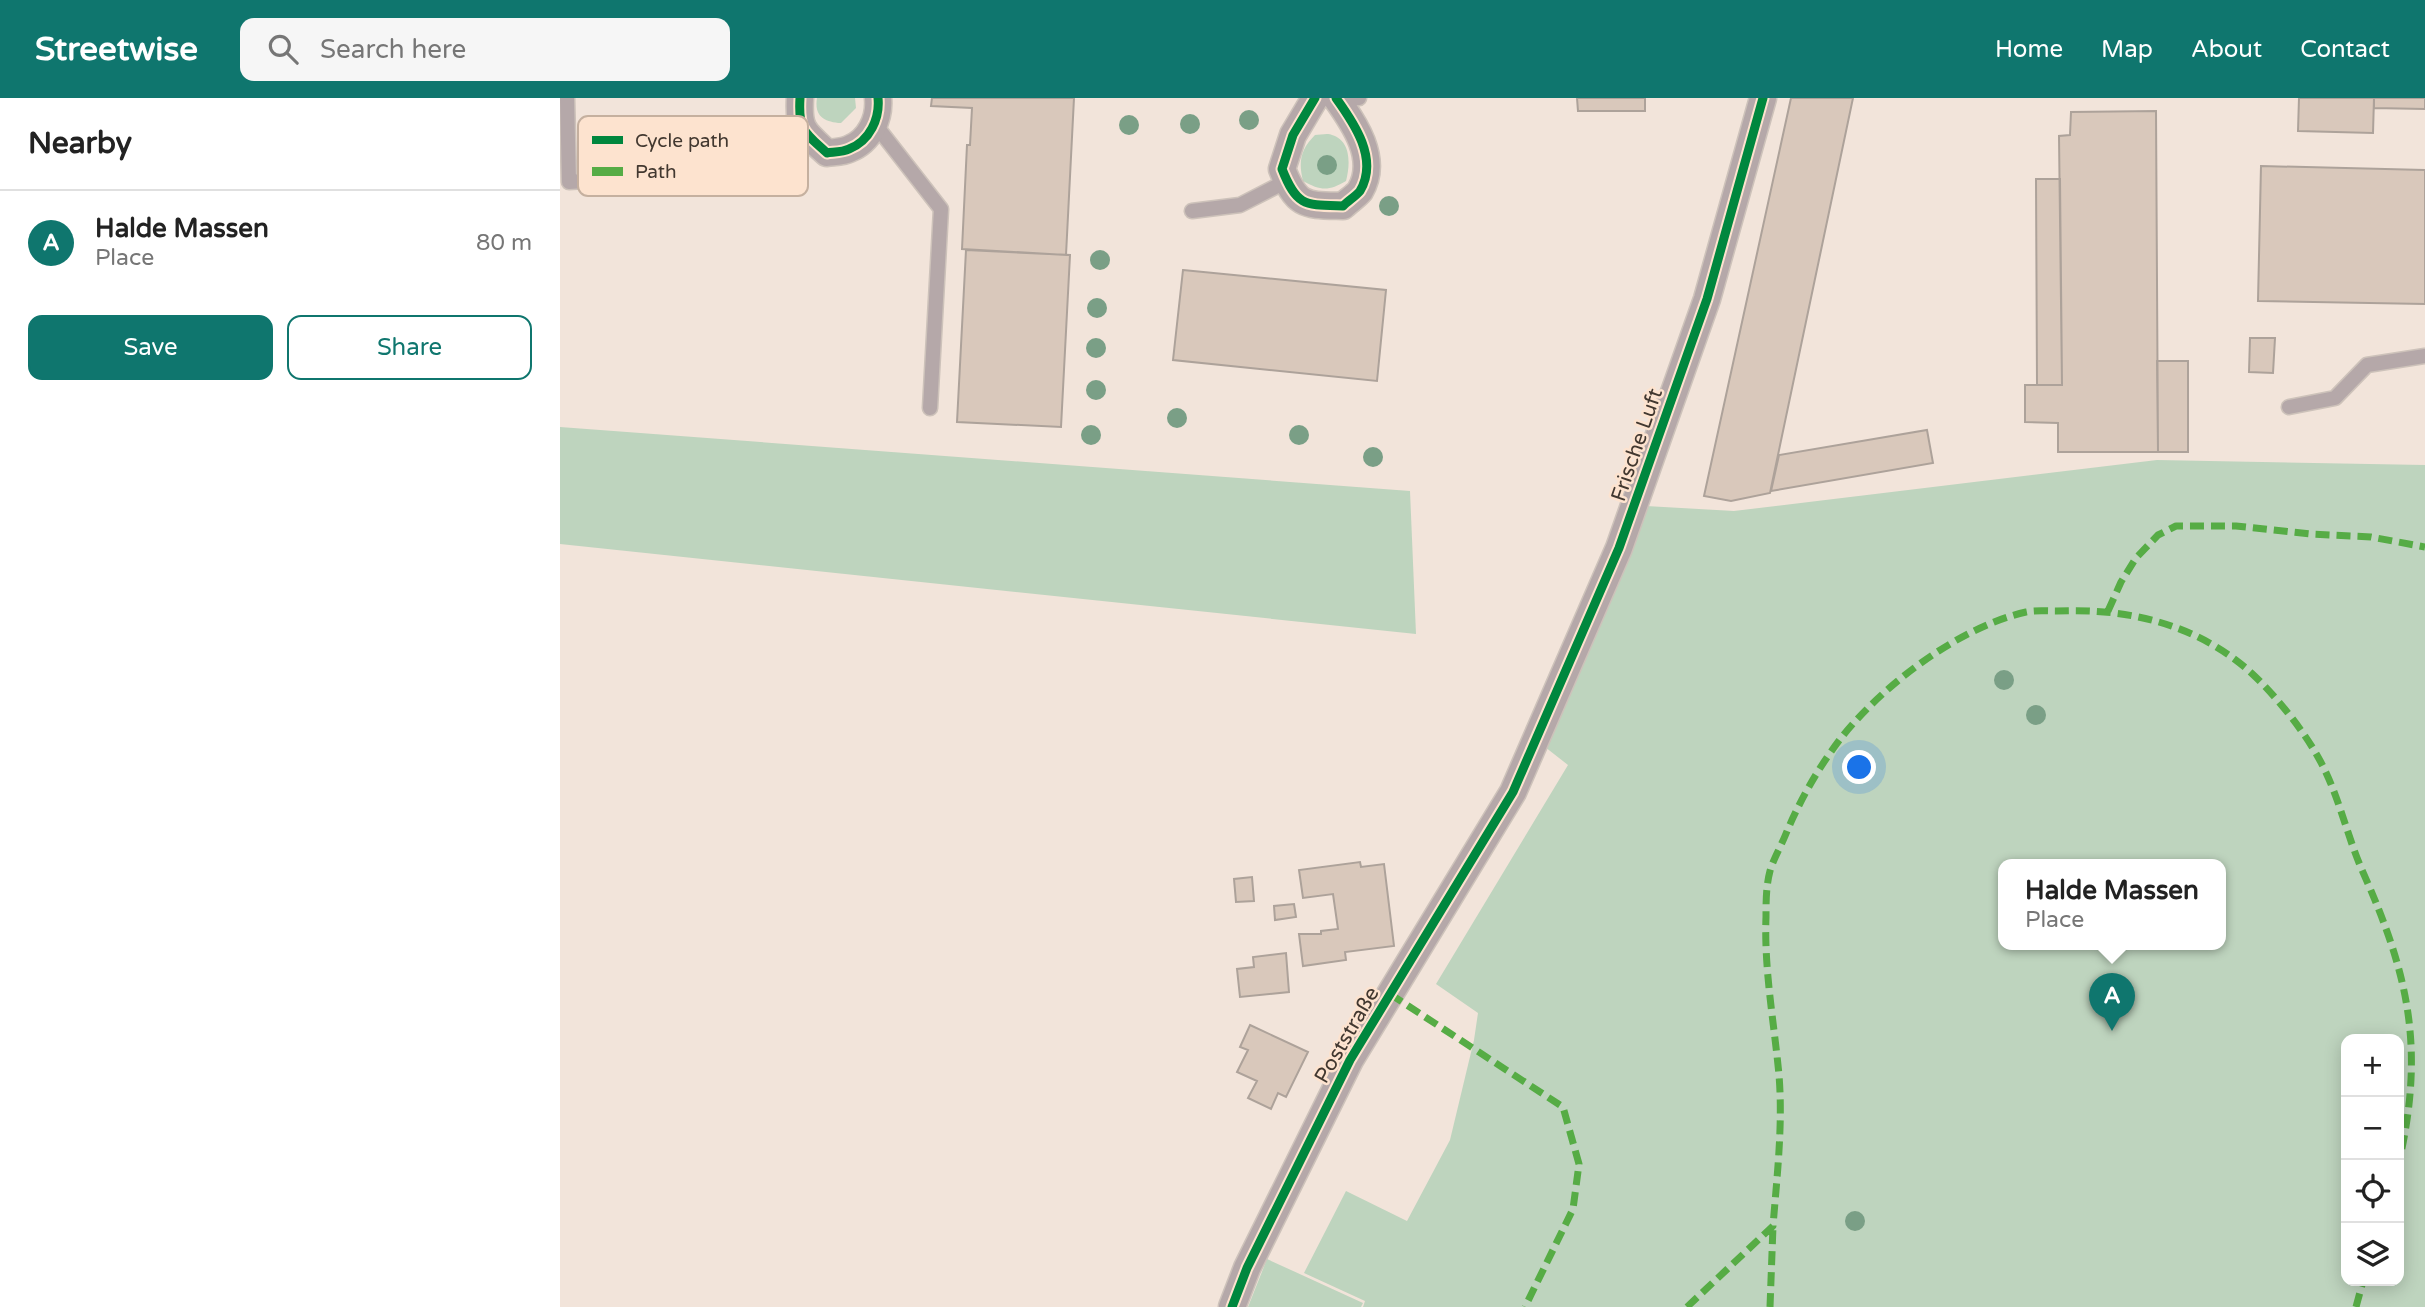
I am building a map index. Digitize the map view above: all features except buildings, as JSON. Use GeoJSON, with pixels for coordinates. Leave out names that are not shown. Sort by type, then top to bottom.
{"type":"FeatureCollection","features":[{"type":"Feature","properties":{"kind":"street"},"geometry":{"type":"LineString","coordinates":[[1337,98],[1358,130],[1367,168],[1360,191],[1343,206],[1306,203],[1292,193],[1282,169],[1293,135],[1337,98]]}},
{"type":"Feature","properties":{"kind":"street","name":"Frische Luft"},"geometry":{"type":"LineString","coordinates":[[1513,792],[1619,548],[1707,299],[1763,98]]}},
{"type":"Feature","properties":{"kind":"street"},"geometry":{"type":"LineString","coordinates":[[808,136],[827,153],[850,149],[869,134],[876,111]]}},
{"type":"Feature","properties":{"kind":"street","name":"Poststraße"},"geometry":{"type":"LineString","coordinates":[[1232,1307],[1247,1268],[1350,1060],[1513,792]]}},
{"type":"Feature","properties":{"kind":"lane"},"geometry":{"type":"LineString","coordinates":[[567,98],[569,182],[578,181]]}},
{"type":"Feature","properties":{"kind":"lane"},"geometry":{"type":"LineString","coordinates":[[876,111],[941,209],[930,408]]}},
{"type":"Feature","properties":{"kind":"lane"},"geometry":{"type":"LineString","coordinates":[[1192,211],[1240,205],[1287,181]]}},
{"type":"Feature","properties":{"kind":"lane"},"geometry":{"type":"LineString","coordinates":[[2289,407],[2335,398],[2367,365],[2425,356]]}},
{"type":"Feature","properties":{"kind":"green space"},"geometry":{"type":"Polygon","coordinates":[[[817,98],[855,98],[856,108],[841,123],[830,121],[819,114],[817,98]]]}},
{"type":"Feature","properties":{"kind":"green space"},"geometry":{"type":"Polygon","coordinates":[[[1330,134],[1339,138],[1346,148],[1349,161],[1346,181],[1335,187],[1325,189],[1303,181],[1302,156],[1315,135],[1330,134]]]}},
{"type":"Feature","properties":{"kind":"green space"},"geometry":{"type":"Polygon","coordinates":[[[560,427],[1410,491],[1416,634],[560,544],[560,427]]]}},
{"type":"Feature","properties":{"kind":"green space"},"geometry":{"type":"Polygon","coordinates":[[[2157,460],[2425,465],[2425,1307],[1363,1307],[1365,1301],[1304,1273],[1346,1191],[1407,1221],[1450,1140],[1478,1013],[1436,984],[1568,765],[1545,747],[1646,506],[1734,511],[2157,460]]]}},
{"type":"Feature","properties":{"kind":"green space"},"geometry":{"type":"Polygon","coordinates":[[[1267,1259],[1363,1303],[1361,1307],[1248,1307],[1267,1259]]]}},
{"type":"Feature","properties":{"kind":"marked path"},"geometry":{"type":"LineString","coordinates":[[2108,611],[2136,558],[2158,535],[2176,526],[2236,526],[2371,537],[2425,547]]}},
{"type":"Feature","properties":{"kind":"marked path"},"geometry":{"type":"LineString","coordinates":[[1687,1307],[1773,1226],[1780,1094],[1766,957],[1766,894],[1771,867],[1796,811],[1841,738],[1878,698],[1949,644],[2001,620],[2026,612],[2108,612],[2158,622],[2204,640],[2226,653],[2257,678],[2304,734],[2331,784],[2391,944],[2401,978],[2408,1013],[2411,1083],[2399,1160]]}},
{"type":"Feature","properties":{"kind":"marked path"},"geometry":{"type":"LineString","coordinates":[[1390,994],[1563,1107],[1579,1164],[1573,1209],[1525,1307]]}},
{"type":"Feature","properties":{"kind":"marked path"},"geometry":{"type":"LineString","coordinates":[[1770,1307],[1773,1226]]}},
{"type":"Feature","properties":{"kind":"marked path"},"geometry":{"type":"LineString","coordinates":[[2356,1307],[2362,1286]]}},
{"type":"Feature","properties":{"kind":"cycle path"},"geometry":{"type":"LineString","coordinates":[[800,98],[800,116]]}},
{"type":"Feature","properties":{"kind":"cycle path"},"geometry":{"type":"LineString","coordinates":[[808,134],[827,153],[847,150],[868,135],[875,121],[878,98]]}},
{"type":"Feature","properties":{"kind":"cycle path"},"geometry":{"type":"LineString","coordinates":[[1315,98],[1293,135],[1282,169],[1293,191],[1304,201],[1343,206],[1360,191],[1367,166],[1366,154],[1357,130],[1336,98]]}},
{"type":"Feature","properties":{"kind":"cycle path"},"geometry":{"type":"LineString","coordinates":[[1232,1307],[1247,1268],[1350,1060],[1513,792],[1619,548],[1707,299],[1763,98]]}},
{"type":"Feature","properties":{"kind":"place","name":"Halde Massen"},"geometry":{"type":"Point","coordinates":[2112,1031]}}]}
